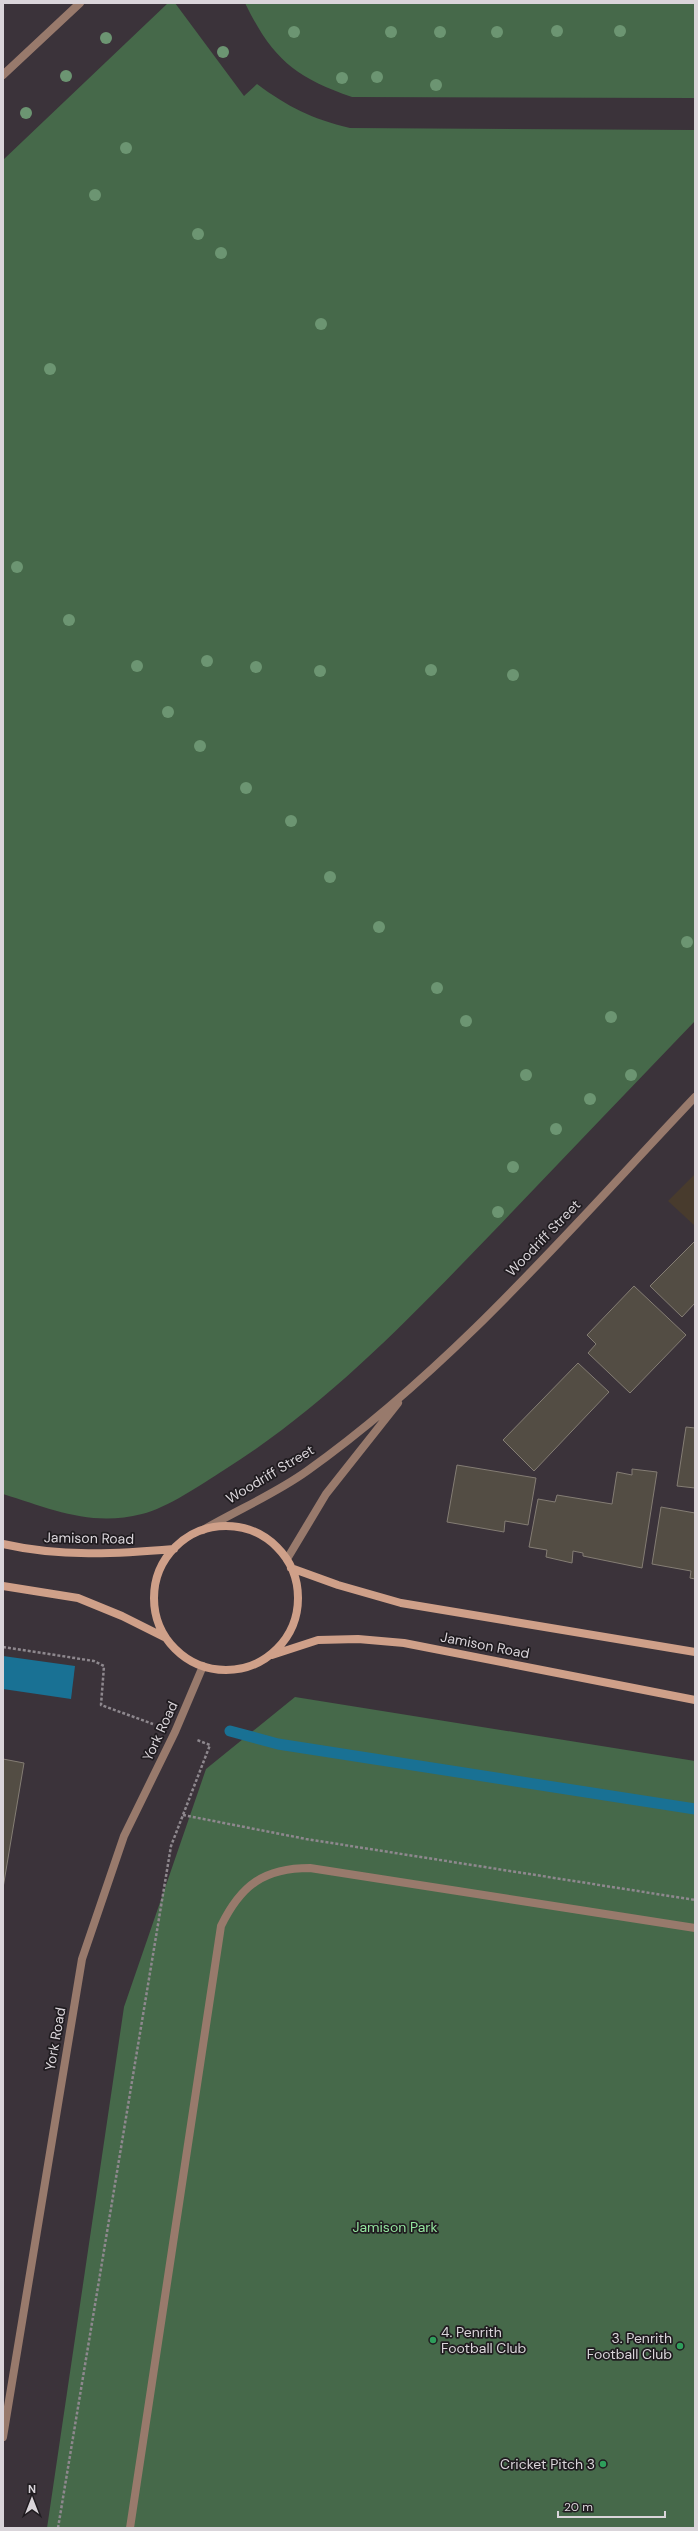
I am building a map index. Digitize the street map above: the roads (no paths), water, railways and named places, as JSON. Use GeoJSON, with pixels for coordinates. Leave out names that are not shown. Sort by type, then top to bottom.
{"type":"FeatureCollection","features":[{"type":"Feature","properties":{"kind":"main road"},"geometry":{"type":"LineString","coordinates":[[228,1526],[252,1531],[274,1544],[287,1559],[296,1577],[299,1597],[296,1617],[287,1638],[270,1656],[249,1666],[226,1670],[203,1666],[188,1660],[166,1638],[159,1624],[155,1609],[155,1584],[164,1560],[174,1549],[181,1542],[203,1530],[228,1526]]}},
{"type":"Feature","properties":{"kind":"main road","name":"Jamison Road"},"geometry":{"type":"LineString","coordinates":[[3,1544],[26,1549],[70,1553],[121,1553],[174,1549]]}},
{"type":"Feature","properties":{"kind":"main road","name":"Jamison Road"},"geometry":{"type":"LineString","coordinates":[[291,1568],[338,1585],[401,1603],[695,1652]]}},
{"type":"Feature","properties":{"kind":"main road"},"geometry":{"type":"LineString","coordinates":[[3,1586],[78,1598],[122,1616],[166,1638]]}},
{"type":"Feature","properties":{"kind":"main road","name":"Jamison Road"},"geometry":{"type":"LineString","coordinates":[[270,1656],[318,1640],[358,1639],[404,1643],[695,1700]]}},
{"type":"Feature","properties":{"kind":"street"},"geometry":{"type":"LineString","coordinates":[[3,75],[80,3]]}},
{"type":"Feature","properties":{"kind":"street","name":"Woodriff Street"},"geometry":{"type":"LineString","coordinates":[[203,1530],[306,1472],[406,1393],[507,1294],[695,1098]]}},
{"type":"Feature","properties":{"kind":"street","name":"Woodriff Street"},"geometry":{"type":"LineString","coordinates":[[287,1559],[326,1494],[406,1393]]}},
{"type":"Feature","properties":{"kind":"street","name":"York Road"},"geometry":{"type":"LineString","coordinates":[[3,2437],[82,1959],[124,1836],[175,1732],[203,1666]]}},
{"type":"Feature","properties":{"kind":"street"},"geometry":{"type":"LineString","coordinates":[[130,2528],[221,1926],[241,1892],[271,1872],[291,1868],[310,1868],[695,1928]]}},
{"type":"Feature","properties":{"kind":"water"},"geometry":{"type":"Polygon","coordinates":[[[3,1656],[75,1666],[71,1699],[3,1689],[3,1656]]]}},
{"type":"Feature","properties":{"kind":"waterway"},"geometry":{"type":"LineString","coordinates":[[230,1731],[278,1744],[695,1809]]}},
{"type":"Feature","properties":{"kind":"place","name":"4. Penrith Football Club"},"geometry":{"type":"Point","coordinates":[433,2340]}},
{"type":"Feature","properties":{"kind":"place","name":"3. Penrith Football Club"},"geometry":{"type":"Point","coordinates":[680,2346]}},
{"type":"Feature","properties":{"kind":"place","name":"Cricket Pitch 3"},"geometry":{"type":"Point","coordinates":[603,2464]}},
{"type":"Feature","properties":{"kind":"park label","name":"Jamison Park"},"geometry":{"type":"Point","coordinates":[395,2227]}}]}
